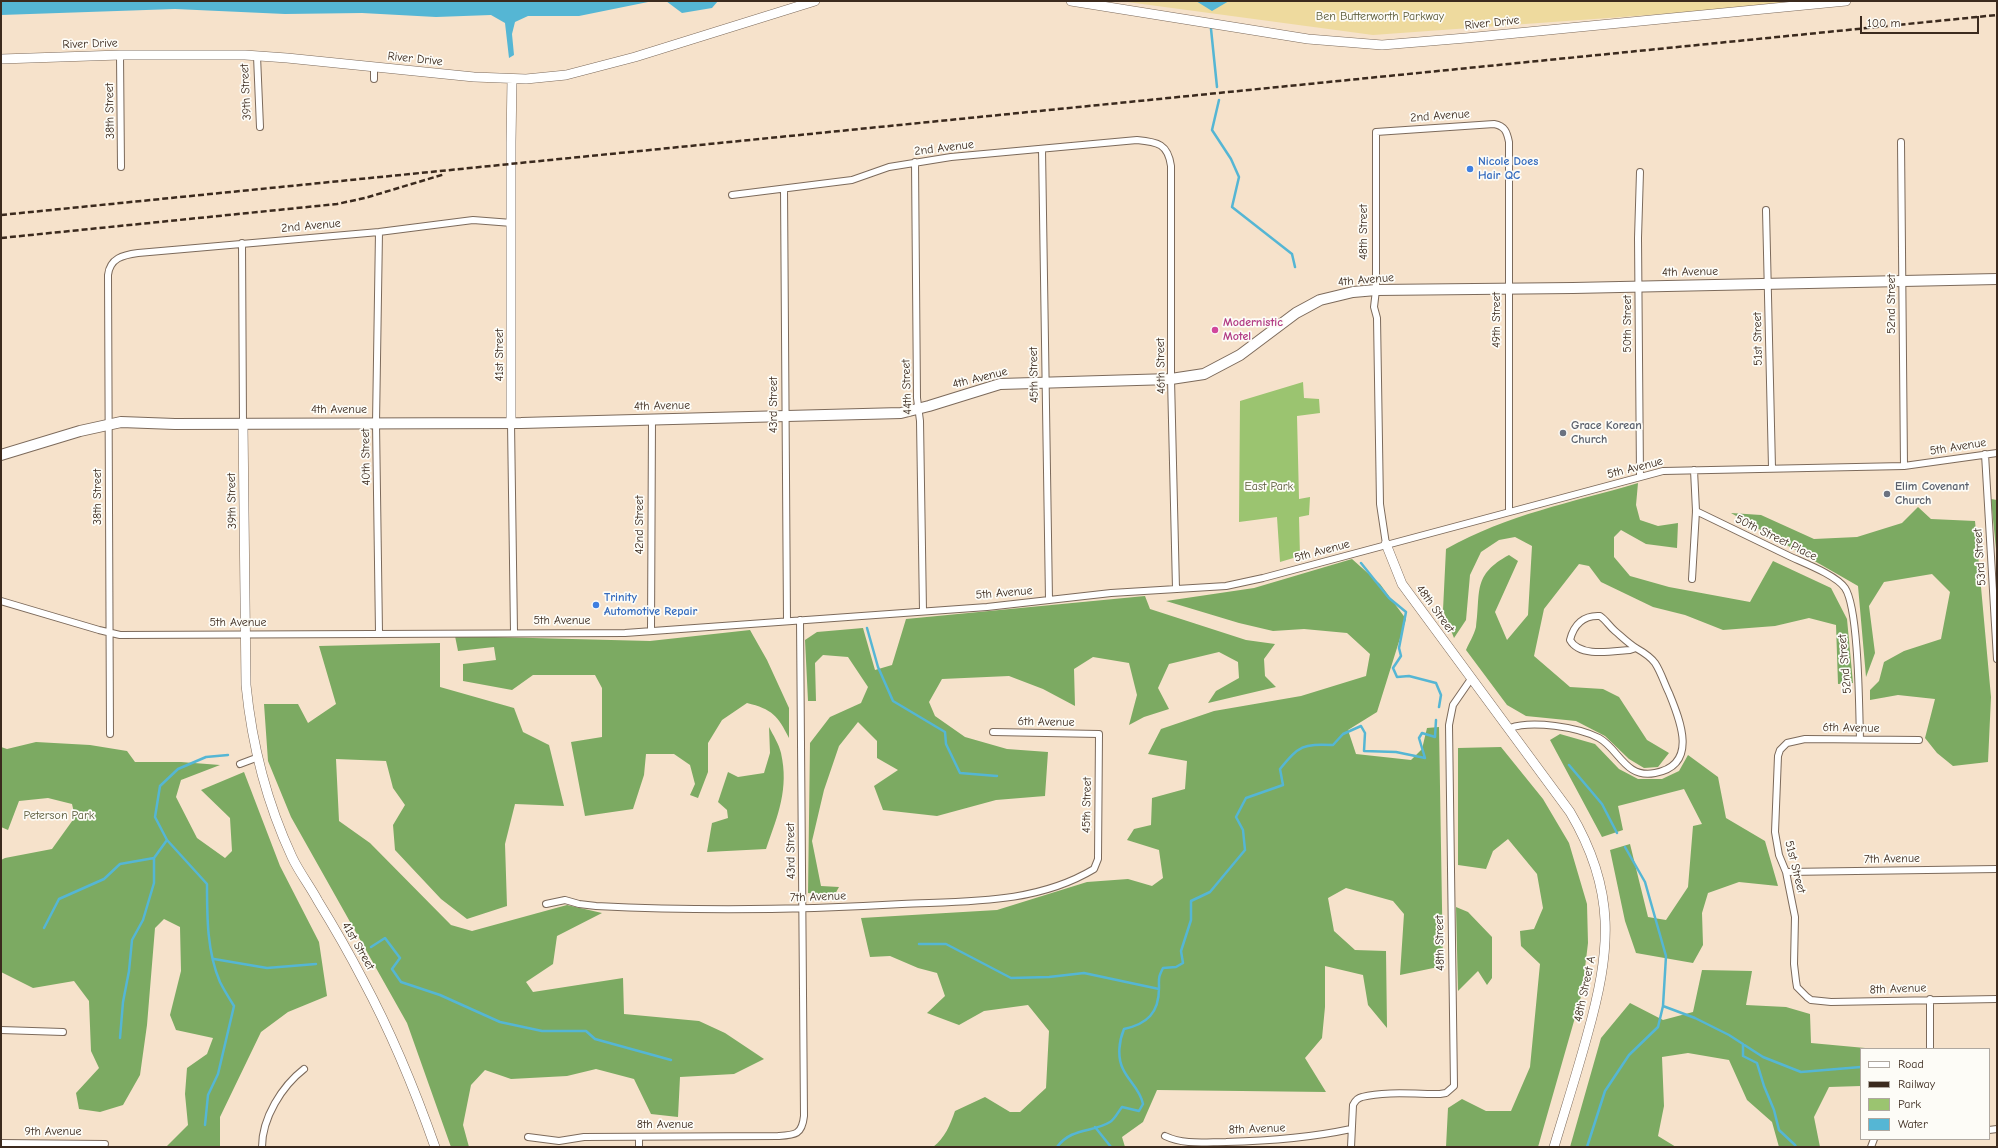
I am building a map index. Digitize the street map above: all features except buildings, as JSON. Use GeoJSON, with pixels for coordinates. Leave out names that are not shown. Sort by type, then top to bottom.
{"type":"FeatureCollection","features":[{"type":"Feature","properties":{"kind":"main road","name":"4th Avenue"},"geometry":{"type":"LineString","coordinates":[[1,455],[80,431],[121,422],[243,424],[512,423],[901,413],[919,409],[1000,384],[1045,381],[1172,378],[1204,374],[1227,364],[1296,313],[1320,300],[1341,294],[1376,290],[1997,279]]}},
{"type":"Feature","properties":{"kind":"street","name":"River Drive"},"geometry":{"type":"LineString","coordinates":[[1,59],[120,55],[256,56],[474,77],[526,79],[566,75],[673,46],[815,1]]}},
{"type":"Feature","properties":{"kind":"street","name":"River Drive"},"geometry":{"type":"LineString","coordinates":[[1071,1],[1308,39],[1382,45],[1846,1]]}},
{"type":"Feature","properties":{"kind":"street","name":"38th Street"},"geometry":{"type":"LineString","coordinates":[[120,55],[122,167]]}},
{"type":"Feature","properties":{"kind":"street","name":"39th Street"},"geometry":{"type":"LineString","coordinates":[[256,56],[260,127]]}},
{"type":"Feature","properties":{"kind":"street"},"geometry":{"type":"LineString","coordinates":[[374,67],[374,79]]}},
{"type":"Feature","properties":{"kind":"street","name":"41st Street"},"geometry":{"type":"LineString","coordinates":[[512,79],[512,423],[514,632]]}},
{"type":"Feature","properties":{"kind":"street","name":"2nd Avenue"},"geometry":{"type":"LineString","coordinates":[[1376,132],[1485,124],[1500,126],[1505,129]]}},
{"type":"Feature","properties":{"kind":"street","name":"49th Street"},"geometry":{"type":"LineString","coordinates":[[1505,129],[1509,142],[1509,511]]}},
{"type":"Feature","properties":{"kind":"street","name":"48th Street"},"geometry":{"type":"LineString","coordinates":[[1351,1129],[1353,1104],[1362,1097],[1387,1094],[1446,1093],[1452,1089],[1455,1079],[1448,725],[1454,705],[1472,679],[1402,584],[1386,544],[1380,504],[1377,318],[1374,307],[1376,290],[1376,132]]}},
{"type":"Feature","properties":{"kind":"street","name":"2nd Avenue"},"geometry":{"type":"LineString","coordinates":[[732,195],[852,180],[889,167],[951,157],[1137,140],[1162,145]]}},
{"type":"Feature","properties":{"kind":"street","name":"52nd Street"},"geometry":{"type":"LineString","coordinates":[[1901,142],[1904,466]]}},
{"type":"Feature","properties":{"kind":"street","name":"46th Street"},"geometry":{"type":"LineString","coordinates":[[1162,145],[1169,155],[1171,166],[1172,378],[1176,589]]}},
{"type":"Feature","properties":{"kind":"street","name":"45th Street"},"geometry":{"type":"LineString","coordinates":[[1042,149],[1049,600]]}},
{"type":"Feature","properties":{"kind":"street","name":"44th Street"},"geometry":{"type":"LineString","coordinates":[[915,162],[923,611]]}},
{"type":"Feature","properties":{"kind":"street","name":"50th Street"},"geometry":{"type":"LineString","coordinates":[[1640,172],[1638,238],[1640,476]]}},
{"type":"Feature","properties":{"kind":"street","name":"43rd Street"},"geometry":{"type":"LineString","coordinates":[[784,189],[787,621]]}},
{"type":"Feature","properties":{"kind":"street","name":"51st Street"},"geometry":{"type":"LineString","coordinates":[[1766,210],[1772,468]]}},
{"type":"Feature","properties":{"kind":"street","name":"2nd Avenue"},"geometry":{"type":"LineString","coordinates":[[113,261],[120,256],[128,254],[379,232],[473,220],[512,223]]}},
{"type":"Feature","properties":{"kind":"street","name":"40th Street"},"geometry":{"type":"LineString","coordinates":[[379,232],[376,423],[380,634]]}},
{"type":"Feature","properties":{"kind":"street","name":"39th Street"},"geometry":{"type":"LineString","coordinates":[[242,243],[246,685],[249,720],[256,758]]}},
{"type":"Feature","properties":{"kind":"street","name":"38th Street"},"geometry":{"type":"LineString","coordinates":[[110,734],[108,275],[113,261]]}},
{"type":"Feature","properties":{"kind":"street","name":"42nd Street"},"geometry":{"type":"LineString","coordinates":[[651,632],[652,419]]}},
{"type":"Feature","properties":{"kind":"street","name":"5th Avenue"},"geometry":{"type":"LineString","coordinates":[[1,601],[120,634],[651,632],[987,607],[1111,593],[1226,586],[1244,583],[1663,471],[1904,466],[1997,452]]}},
{"type":"Feature","properties":{"kind":"street","name":"53rd Street"},"geometry":{"type":"LineString","coordinates":[[1985,454],[1997,659]]}},
{"type":"Feature","properties":{"kind":"street"},"geometry":{"type":"LineString","coordinates":[[1692,579],[1696,512],[1694,470]]}},
{"type":"Feature","properties":{"kind":"street","name":"50th Street Place"},"geometry":{"type":"LineString","coordinates":[[1696,512],[1816,569],[1838,581],[1845,588]]}},
{"type":"Feature","properties":{"kind":"street","name":"52nd Street"},"geometry":{"type":"LineString","coordinates":[[1845,588],[1855,637],[1860,708],[1860,740]]}},
{"type":"Feature","properties":{"kind":"street"},"geometry":{"type":"LineString","coordinates":[[1510,728],[1516,726],[1540,726],[1573,729],[1600,739],[1631,769],[1639,772],[1655,773],[1672,766],[1681,751],[1683,742],[1682,727],[1654,662],[1613,630],[1600,616],[1588,616],[1581,620],[1570,640],[1573,645],[1587,651],[1630,650],[1636,648]]}},
{"type":"Feature","properties":{"kind":"street","name":"43rd Street"},"geometry":{"type":"LineString","coordinates":[[800,620],[804,1116],[801,1129]]}},
{"type":"Feature","properties":{"kind":"street","name":"48th Street A"},"geometry":{"type":"LineString","coordinates":[[1472,679],[1510,728],[1570,812],[1583,833],[1596,869],[1603,901],[1606,938],[1599,993],[1554,1147]]}},
{"type":"Feature","properties":{"kind":"street","name":"6th Avenue"},"geometry":{"type":"LineString","coordinates":[[993,732],[1099,734]]}},
{"type":"Feature","properties":{"kind":"street","name":"45th Street"},"geometry":{"type":"LineString","coordinates":[[1088,873],[1096,865],[1098,859],[1099,734]]}},
{"type":"Feature","properties":{"kind":"street","name":"6th Avenue"},"geometry":{"type":"LineString","coordinates":[[1783,746],[1792,740],[1806,739],[1919,740]]}},
{"type":"Feature","properties":{"kind":"street","name":"51st Street"},"geometry":{"type":"LineString","coordinates":[[1783,746],[1780,750],[1777,763],[1775,832],[1779,855],[1786,872],[1795,916],[1794,974],[1797,987],[1802,993]]}},
{"type":"Feature","properties":{"kind":"street","name":"41st Street"},"geometry":{"type":"LineString","coordinates":[[256,758],[267,799],[293,858],[364,981],[402,1062],[436,1147]]}},
{"type":"Feature","properties":{"kind":"street"},"geometry":{"type":"LineString","coordinates":[[240,764],[256,758]]}},
{"type":"Feature","properties":{"kind":"street","name":"7th Avenue"},"geometry":{"type":"LineString","coordinates":[[1786,872],[1997,869]]}},
{"type":"Feature","properties":{"kind":"street","name":"7th Avenue"},"geometry":{"type":"LineString","coordinates":[[546,904],[565,900],[579,904],[623,907],[740,911],[803,910],[980,900],[1019,896],[1037,892],[1088,873]]}},
{"type":"Feature","properties":{"kind":"street","name":"8th Avenue"},"geometry":{"type":"LineString","coordinates":[[1802,993],[1811,1000],[1831,1002],[1930,999],[1997,999]]}},
{"type":"Feature","properties":{"kind":"street"},"geometry":{"type":"LineString","coordinates":[[1930,999],[1930,1048]]}},
{"type":"Feature","properties":{"kind":"street"},"geometry":{"type":"LineString","coordinates":[[1,1030],[63,1032]]}},
{"type":"Feature","properties":{"kind":"street"},"geometry":{"type":"LineString","coordinates":[[262,1147],[265,1130],[273,1108],[292,1079],[304,1069]]}},
{"type":"Feature","properties":{"kind":"street","name":"8th Avenue"},"geometry":{"type":"LineString","coordinates":[[528,1137],[559,1141],[584,1137],[778,1136],[790,1135],[801,1129]]}},
{"type":"Feature","properties":{"kind":"street"},"geometry":{"type":"LineString","coordinates":[[1351,1129],[1351,1147]]}},
{"type":"Feature","properties":{"kind":"street","name":"8th Avenue"},"geometry":{"type":"LineString","coordinates":[[1165,1136],[1174,1140],[1195,1142],[1279,1140],[1321,1135],[1351,1129]]}},
{"type":"Feature","properties":{"kind":"street"},"geometry":{"type":"LineString","coordinates":[[639,1137],[639,1147]]}},
{"type":"Feature","properties":{"kind":"street","name":"9th Avenue"},"geometry":{"type":"LineString","coordinates":[[1,1143],[105,1144]]}},
{"type":"Feature","properties":{"kind":"green space","name":"East Park"},"geometry":{"type":"Polygon","coordinates":[[[1303,382],[1304,398],[1319,399],[1320,413],[1297,416],[1299,499],[1310,497],[1309,515],[1299,517],[1300,556],[1280,562],[1277,517],[1239,522],[1240,401],[1303,382]]]}},
{"type":"Feature","properties":{"kind":"green space"},"geometry":{"type":"Polygon","coordinates":[[[1638,483],[1636,505],[1640,520],[1658,526],[1678,523],[1677,548],[1646,544],[1621,530],[1614,537],[1614,557],[1630,576],[1669,587],[1750,602],[1773,561],[1831,588],[1847,619],[1853,683],[1838,684],[1836,625],[1809,618],[1775,626],[1723,630],[1685,615],[1653,607],[1601,582],[1589,566],[1579,564],[1544,609],[1534,656],[1570,687],[1603,689],[1619,697],[1647,740],[1669,753],[1658,767],[1644,768],[1629,759],[1605,736],[1576,721],[1526,716],[1507,705],[1466,650],[1476,627],[1480,585],[1489,570],[1497,562],[1509,555],[1518,561],[1495,612],[1507,640],[1528,615],[1532,546],[1515,537],[1499,540],[1481,552],[1470,575],[1466,620],[1454,638],[1443,610],[1446,549],[1469,537],[1516,518],[1638,483]]]}},
{"type":"Feature","properties":{"kind":"green space"},"geometry":{"type":"Polygon","coordinates":[[[1991,499],[1997,500],[1997,559],[1991,499]]]}},
{"type":"Feature","properties":{"kind":"green space"},"geometry":{"type":"Polygon","coordinates":[[[1918,507],[1931,519],[1975,521],[1991,697],[1988,762],[1953,766],[1937,753],[1925,738],[1935,699],[1898,695],[1870,700],[1870,690],[1879,681],[1884,662],[1904,651],[1941,639],[1950,592],[1932,574],[1884,582],[1869,606],[1875,653],[1866,677],[1858,586],[1731,513],[1761,515],[1814,539],[1857,537],[1902,523],[1918,507]]]}},
{"type":"Feature","properties":{"kind":"green space"},"geometry":{"type":"Polygon","coordinates":[[[1352,559],[1380,584],[1406,619],[1377,712],[1348,730],[1356,754],[1411,760],[1422,749],[1427,728],[1439,727],[1443,966],[1400,975],[1404,914],[1393,901],[1346,888],[1328,898],[1334,931],[1355,950],[1386,951],[1387,1028],[1368,1005],[1363,975],[1325,966],[1325,1007],[1322,1038],[1305,1058],[1326,1092],[1157,1090],[1143,1122],[1122,1137],[1125,1147],[933,1147],[944,1135],[955,1111],[985,1097],[1010,1112],[1020,1112],[1046,1088],[1049,1031],[1028,1005],[984,1011],[959,1025],[927,1013],[945,996],[937,973],[918,968],[890,956],[870,957],[861,918],[997,910],[1087,882],[1128,879],[1152,886],[1163,878],[1159,850],[1127,840],[1134,829],[1151,825],[1152,798],[1185,789],[1187,761],[1148,754],[1161,729],[1214,711],[1301,696],[1366,676],[1370,654],[1347,633],[1304,629],[1273,631],[1239,623],[1166,601],[1254,588],[1352,559]]]}},
{"type":"Feature","properties":{"kind":"green space"},"geometry":{"type":"Polygon","coordinates":[[[1145,596],[1150,609],[1246,640],[1275,644],[1264,659],[1265,676],[1276,687],[1208,703],[1216,691],[1239,678],[1238,662],[1219,652],[1169,664],[1158,688],[1169,709],[1144,717],[1129,725],[1137,695],[1129,663],[1093,657],[1074,669],[1075,706],[1043,689],[1009,676],[942,679],[929,702],[935,716],[965,737],[1007,749],[1048,752],[1045,796],[996,800],[937,816],[883,810],[874,786],[898,770],[877,758],[877,741],[858,722],[839,746],[824,790],[812,841],[821,886],[839,887],[834,896],[808,893],[810,743],[830,717],[861,703],[868,687],[848,657],[823,655],[815,663],[816,701],[808,701],[805,640],[817,632],[863,628],[875,670],[892,665],[906,619],[1145,596]]]}},
{"type":"Feature","properties":{"kind":"green space"},"geometry":{"type":"Polygon","coordinates":[[[750,630],[767,660],[789,708],[789,738],[773,714],[756,705],[747,703],[722,720],[708,743],[708,772],[698,798],[690,795],[695,784],[690,765],[674,754],[646,754],[644,775],[633,809],[585,816],[571,742],[602,737],[602,688],[595,675],[533,675],[512,690],[463,681],[463,664],[496,660],[494,647],[458,651],[455,636],[650,641],[750,630]]]}},
{"type":"Feature","properties":{"kind":"green space"},"geometry":{"type":"Polygon","coordinates":[[[440,643],[440,687],[514,708],[523,732],[549,745],[564,806],[515,804],[505,844],[507,906],[467,919],[441,899],[395,850],[393,825],[405,805],[393,788],[386,761],[336,759],[339,821],[370,843],[451,925],[472,931],[567,905],[602,913],[557,936],[553,964],[526,982],[533,992],[623,978],[624,1014],[699,1021],[725,1033],[764,1059],[734,1074],[680,1077],[678,1117],[651,1114],[634,1079],[596,1069],[567,1076],[511,1079],[485,1070],[471,1085],[463,1125],[469,1147],[451,1147],[407,1023],[291,817],[268,761],[264,704],[298,704],[308,723],[336,704],[319,646],[440,643]]]}},
{"type":"Feature","properties":{"kind":"green space"},"geometry":{"type":"Polygon","coordinates":[[[769,727],[780,750],[784,778],[781,802],[775,825],[766,849],[707,852],[712,823],[728,818],[727,810],[718,802],[728,772],[738,777],[764,773],[770,753],[769,727]]]}},
{"type":"Feature","properties":{"kind":"green space"},"geometry":{"type":"Polygon","coordinates":[[[1560,734],[1595,744],[1619,769],[1638,779],[1662,779],[1679,771],[1688,755],[1718,777],[1726,818],[1765,841],[1778,886],[1739,882],[1708,893],[1702,913],[1703,945],[1693,963],[1636,953],[1625,921],[1610,850],[1630,844],[1648,917],[1666,920],[1688,887],[1693,826],[1702,824],[1684,789],[1618,806],[1623,830],[1602,837],[1550,740],[1560,734]]]}},
{"type":"Feature","properties":{"kind":"green space"},"geometry":{"type":"Polygon","coordinates":[[[36,742],[90,745],[127,751],[135,762],[181,762],[220,765],[181,780],[176,797],[197,838],[225,858],[232,851],[230,818],[201,790],[244,772],[280,866],[319,942],[327,996],[288,1012],[261,1032],[220,1117],[220,1147],[166,1147],[188,1125],[185,1094],[187,1068],[207,1054],[213,1038],[176,1030],[170,1015],[181,971],[180,927],[164,919],[155,928],[147,1025],[140,1075],[123,1105],[100,1112],[79,1109],[76,1093],[99,1068],[91,1051],[89,1001],[74,981],[33,988],[1,972],[1,860],[52,849],[75,817],[72,804],[48,798],[19,801],[8,830],[1,827],[1,747],[7,749],[36,742]]]}},
{"type":"Feature","properties":{"kind":"green space"},"geometry":{"type":"Polygon","coordinates":[[[1501,747],[1543,799],[1569,843],[1587,904],[1588,943],[1582,993],[1538,1147],[1446,1147],[1448,1108],[1462,1099],[1486,1111],[1511,1111],[1530,1067],[1540,964],[1521,946],[1520,931],[1534,929],[1543,908],[1537,874],[1508,839],[1493,851],[1486,869],[1458,865],[1458,748],[1501,747]]]}},
{"type":"Feature","properties":{"kind":"green space"},"geometry":{"type":"Polygon","coordinates":[[[1456,907],[1468,912],[1492,937],[1492,978],[1487,985],[1478,971],[1458,991],[1456,907]]]}},
{"type":"Feature","properties":{"kind":"green space"},"geometry":{"type":"Polygon","coordinates":[[[1702,970],[1752,971],[1746,1005],[1786,1007],[1810,1014],[1811,1043],[1865,1048],[1860,1048],[1860,1086],[1829,1087],[1814,1117],[1820,1147],[1779,1147],[1772,1122],[1747,1100],[1729,1060],[1688,1053],[1662,1057],[1664,1106],[1658,1136],[1676,1147],[1570,1147],[1601,1038],[1630,1003],[1663,1020],[1693,1012],[1702,970]]]}},
{"type":"Feature","properties":{"kind":"sand","name":"Ben Butterworth Parkway"},"geometry":{"type":"Polygon","coordinates":[[[1120,1],[1843,1],[1373,35],[1120,1]]]}},
{"type":"Feature","properties":{"kind":"water"},"geometry":{"type":"Polygon","coordinates":[[[1,1],[653,1],[579,16],[528,16],[515,22],[512,34],[514,55],[509,58],[505,23],[491,15],[436,17],[362,13],[285,14],[175,9],[1,15],[1,1]]]}},
{"type":"Feature","properties":{"kind":"water"},"geometry":{"type":"Polygon","coordinates":[[[666,1],[718,1],[712,8],[682,13],[666,1]]]}},
{"type":"Feature","properties":{"kind":"water"},"geometry":{"type":"Polygon","coordinates":[[[1196,1],[1229,1],[1212,11],[1196,1]]]}},
{"type":"Feature","properties":{"kind":"waterway"},"geometry":{"type":"LineString","coordinates":[[1211,29],[1217,87]]}},
{"type":"Feature","properties":{"kind":"waterway"},"geometry":{"type":"LineString","coordinates":[[1219,100],[1212,130],[1231,159],[1239,177],[1232,207],[1292,254],[1295,267]]}},
{"type":"Feature","properties":{"kind":"waterway"},"geometry":{"type":"LineString","coordinates":[[1361,563],[1389,598],[1406,612],[1399,648],[1401,656],[1393,668],[1397,677],[1409,676],[1436,683],[1441,695],[1439,707]]}},
{"type":"Feature","properties":{"kind":"waterway"},"geometry":{"type":"LineString","coordinates":[[867,628],[878,667],[893,701],[945,732],[946,744],[960,773],[997,776]]}},
{"type":"Feature","properties":{"kind":"waterway"},"geometry":{"type":"LineString","coordinates":[[1057,1147],[1069,1136],[1096,1128],[1112,1121],[1122,1107],[1139,1111],[1143,1104],[1142,1099],[1125,1074],[1121,1064],[1119,1049],[1122,1034],[1124,1029],[1139,1024],[1154,1011],[1157,1004],[1159,978],[1163,968],[1176,967],[1183,963],[1181,951],[1191,920],[1191,901],[1210,892],[1245,850],[1243,830],[1236,817],[1246,798],[1283,785],[1280,769],[1297,751],[1308,746],[1333,745],[1343,734],[1361,726],[1365,733],[1364,751],[1396,752],[1425,758],[1419,738],[1422,733],[1435,737],[1436,720]]}},
{"type":"Feature","properties":{"kind":"waterway"},"geometry":{"type":"LineString","coordinates":[[205,1125],[208,1095],[218,1074],[234,1006],[220,982],[212,959],[208,922],[207,884],[167,840],[155,817],[160,786],[178,769],[206,757],[228,755]]}},
{"type":"Feature","properties":{"kind":"waterway"},"geometry":{"type":"LineString","coordinates":[[1569,765],[1602,804],[1617,833]]}},
{"type":"Feature","properties":{"kind":"waterway"},"geometry":{"type":"LineString","coordinates":[[44,928],[59,899],[104,879],[120,864],[154,858],[167,840]]}},
{"type":"Feature","properties":{"kind":"waterway"},"geometry":{"type":"LineString","coordinates":[[1587,1147],[1605,1091],[1629,1055],[1658,1027],[1663,1006],[1666,956],[1645,882],[1625,847]]}},
{"type":"Feature","properties":{"kind":"waterway"},"geometry":{"type":"LineString","coordinates":[[120,1038],[123,1002],[129,971],[132,940],[143,920],[154,883],[154,858]]}},
{"type":"Feature","properties":{"kind":"waterway"},"geometry":{"type":"LineString","coordinates":[[371,947],[385,938],[400,958],[392,969],[401,982],[440,995],[500,1022],[542,1031],[586,1031],[595,1039],[671,1060]]}},
{"type":"Feature","properties":{"kind":"waterway"},"geometry":{"type":"LineString","coordinates":[[919,944],[946,944],[1011,978],[1049,977],[1084,973],[1159,989]]}},
{"type":"Feature","properties":{"kind":"waterway"},"geometry":{"type":"LineString","coordinates":[[214,959],[267,968],[316,964]]}},
{"type":"Feature","properties":{"kind":"waterway"},"geometry":{"type":"LineString","coordinates":[[1663,1006],[1695,1018],[1729,1035],[1763,1057],[1801,1072],[1860,1067]]}},
{"type":"Feature","properties":{"kind":"waterway"},"geometry":{"type":"LineString","coordinates":[[1743,1044],[1743,1056],[1757,1063],[1764,1086],[1774,1110],[1779,1130],[1796,1147]]}},
{"type":"Feature","properties":{"kind":"waterway"},"geometry":{"type":"LineString","coordinates":[[1095,1127],[1111,1147]]}},
{"type":"Feature","properties":{"kind":"railway"},"geometry":{"type":"LineString","coordinates":[[1,215],[1997,15]]}},
{"type":"Feature","properties":{"kind":"railway"},"geometry":{"type":"LineString","coordinates":[[1,238],[337,204],[365,198],[445,174]]}},
{"type":"Feature","properties":{"kind":"place","name":"Nicole Does Hair QC"},"geometry":{"type":"Point","coordinates":[1470,169]}},
{"type":"Feature","properties":{"kind":"place","name":"Modernistic Motel"},"geometry":{"type":"Point","coordinates":[1215,330]}},
{"type":"Feature","properties":{"kind":"place","name":"Grace Korean Church"},"geometry":{"type":"Point","coordinates":[1563,433]}},
{"type":"Feature","properties":{"kind":"place","name":"Elim Covenant Church"},"geometry":{"type":"Point","coordinates":[1887,494]}},
{"type":"Feature","properties":{"kind":"place","name":"Trinity Automotive Repair"},"geometry":{"type":"Point","coordinates":[596,605]}},
{"type":"Feature","properties":{"kind":"park label","name":"Peterson Park"},"geometry":{"type":"Point","coordinates":[59,816]}}]}
